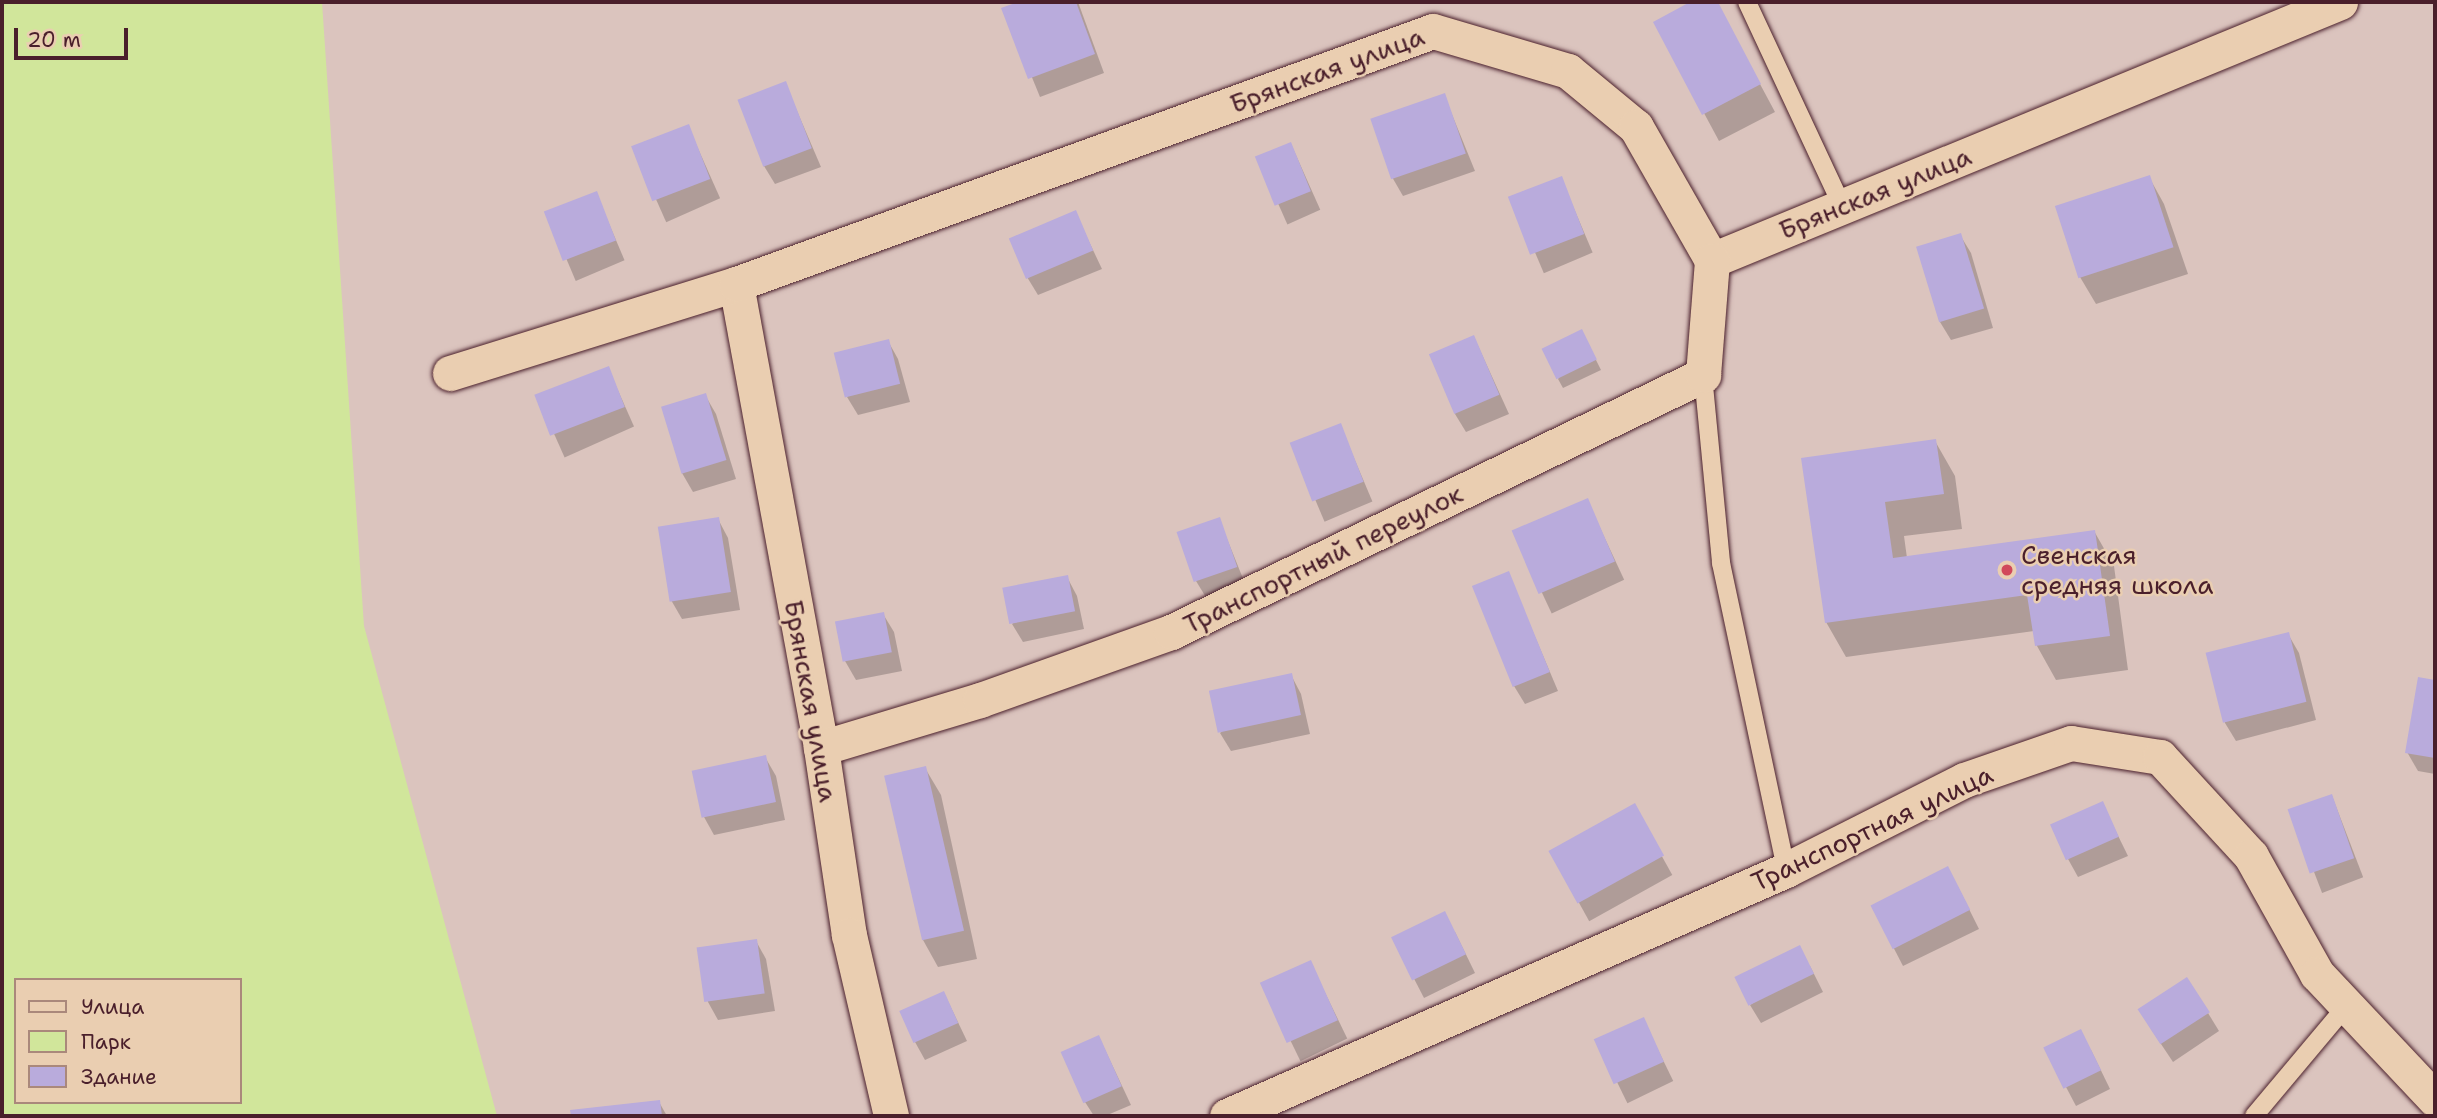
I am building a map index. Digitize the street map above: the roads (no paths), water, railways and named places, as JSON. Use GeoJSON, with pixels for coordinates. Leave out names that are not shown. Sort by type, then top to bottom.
{"type":"FeatureCollection","features":[{"type":"Feature","properties":{"kind":"street","name":"Брянская улица"},"geometry":{"type":"LineString","coordinates":[[450,373],[736,284],[1428,16],[1568,71],[1636,127],[1712,260],[2340,2]]}},
{"type":"Feature","properties":{"kind":"street"},"geometry":{"type":"LineString","coordinates":[[1703,375],[1712,260]]}},
{"type":"Feature","properties":{"kind":"street","name":"Брянская улица"},"geometry":{"type":"LineString","coordinates":[[736,284],[821,748],[849,935],[891,1116]]}},
{"type":"Feature","properties":{"kind":"street","name":"Транспортный переулок"},"geometry":{"type":"LineString","coordinates":[[821,748],[980,700],[1171,632],[1703,375]]}},
{"type":"Feature","properties":{"kind":"street","name":"Транспортная улица"},"geometry":{"type":"LineString","coordinates":[[1227,1116],[1786,870],[1964,780],[2071,743],[2160,757],[2251,856],[2317,974],[2435,1099]]}},
{"type":"Feature","properties":{"kind":"lane"},"geometry":{"type":"LineString","coordinates":[[1747,2],[1842,206]]}},
{"type":"Feature","properties":{"kind":"lane"},"geometry":{"type":"LineString","coordinates":[[1703,375],[1721,563],[1786,870]]}},
{"type":"Feature","properties":{"kind":"lane"},"geometry":{"type":"LineString","coordinates":[[2254,1116],[2347,1005]]}},
{"type":"Feature","properties":{"kind":"place","name":"Свенская средняя школа"},"geometry":{"type":"Point","coordinates":[2007,570]}}]}
